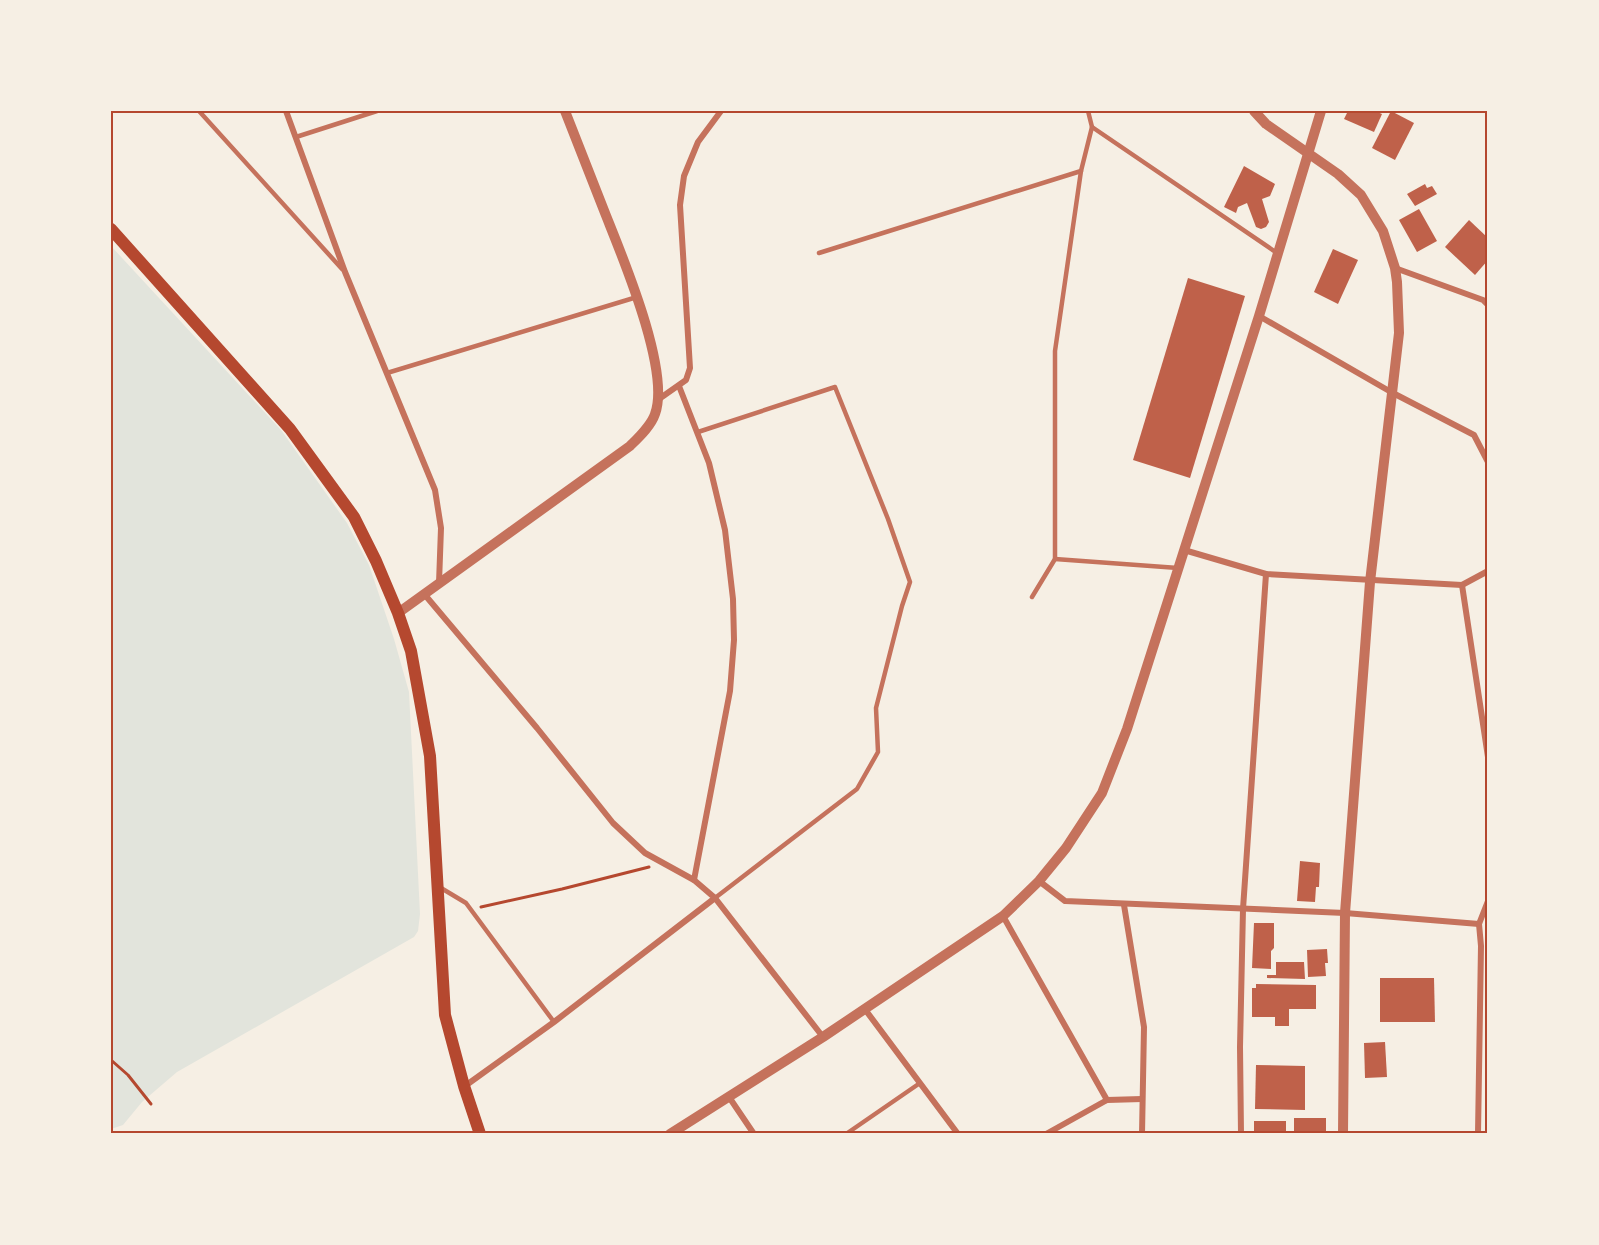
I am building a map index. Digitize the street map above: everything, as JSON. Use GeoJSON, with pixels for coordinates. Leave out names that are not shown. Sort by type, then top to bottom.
{"type":"FeatureCollection","features":[{"type":"Feature","properties":{"kind":"main road"},"geometry":{"type":"LineString","coordinates":[[111,228],[290,429],[354,517],[398,613],[411,651],[430,756],[445,1014],[464,1086],[480,1134]]}},
{"type":"Feature","properties":{"kind":"street"},"geometry":{"type":"LineString","coordinates":[[286,111],[345,272],[435,489],[441,528],[439,585]]}},
{"type":"Feature","properties":{"kind":"street"},"geometry":{"type":"LineString","coordinates":[[398,613],[630,446],[644,432],[655,415],[658,399],[657,374],[638,297],[565,111]]}},
{"type":"Feature","properties":{"kind":"street"},"geometry":{"type":"LineString","coordinates":[[658,399],[686,380],[690,368],[680,205],[684,176],[698,142],[721,111]]}},
{"type":"Feature","properties":{"kind":"street"},"geometry":{"type":"LineString","coordinates":[[1254,111],[1266,124],[1338,174],[1361,195],[1383,231],[1395,268],[1399,333],[1370,582],[1345,913],[1343,1134]]}},
{"type":"Feature","properties":{"kind":"street"},"geometry":{"type":"LineString","coordinates":[[670,1134],[824,1036],[1003,916],[1038,881],[1066,848],[1102,793],[1127,729],[1179,568],[1321,111]]}},
{"type":"Feature","properties":{"kind":"street"},"geometry":{"type":"LineString","coordinates":[[1395,268],[1486,300]]}},
{"type":"Feature","properties":{"kind":"street"},"geometry":{"type":"LineString","coordinates":[[1259,316],[1391,392],[1474,435],[1488,462]]}},
{"type":"Feature","properties":{"kind":"street"},"geometry":{"type":"LineString","coordinates":[[679,386],[709,463],[725,530],[733,599],[734,640],[730,691],[694,880]]}},
{"type":"Feature","properties":{"kind":"street"},"geometry":{"type":"LineString","coordinates":[[1184,550],[1266,574],[1370,582],[1462,585],[1488,571]]}},
{"type":"Feature","properties":{"kind":"street"},"geometry":{"type":"LineString","coordinates":[[1241,1134],[1243,909],[1266,574]]}},
{"type":"Feature","properties":{"kind":"street"},"geometry":{"type":"LineString","coordinates":[[1462,585],[1488,757]]}},
{"type":"Feature","properties":{"kind":"street"},"geometry":{"type":"LineString","coordinates":[[425,595],[537,728],[613,823],[645,854],[694,880],[715,898],[824,1036]]}},
{"type":"Feature","properties":{"kind":"street"},"geometry":{"type":"LineString","coordinates":[[1038,881],[1065,901],[1345,913],[1479,924]]}},
{"type":"Feature","properties":{"kind":"street"},"geometry":{"type":"LineString","coordinates":[[464,1086],[554,1022],[715,898]]}},
{"type":"Feature","properties":{"kind":"street"},"geometry":{"type":"LineString","coordinates":[[1478,1134],[1481,946],[1479,924],[1488,901]]}},
{"type":"Feature","properties":{"kind":"street"},"geometry":{"type":"LineString","coordinates":[[1124,905],[1144,1027],[1142,1134]]}},
{"type":"Feature","properties":{"kind":"street"},"geometry":{"type":"LineString","coordinates":[[1003,916],[1107,1100]]}},
{"type":"Feature","properties":{"kind":"street"},"geometry":{"type":"LineString","coordinates":[[864,1008],[958,1134]]}},
{"type":"Feature","properties":{"kind":"street"},"geometry":{"type":"LineString","coordinates":[[729,1097],[754,1134]]}},
{"type":"Feature","properties":{"kind":"street"},"geometry":{"type":"LineString","coordinates":[[1046,1134],[1107,1100],[1142,1099]]}},
{"type":"Feature","properties":{"kind":"lane"},"geometry":{"type":"LineString","coordinates":[[199,111],[345,272]]}},
{"type":"Feature","properties":{"kind":"lane"},"geometry":{"type":"LineString","coordinates":[[296,137],[377,111]]}},
{"type":"Feature","properties":{"kind":"lane"},"geometry":{"type":"LineString","coordinates":[[1032,597],[1055,560],[1055,351],[1081,171],[1092,126],[1088,111]]}},
{"type":"Feature","properties":{"kind":"lane"},"geometry":{"type":"LineString","coordinates":[[1092,126],[1277,253]]}},
{"type":"Feature","properties":{"kind":"lane"},"geometry":{"type":"LineString","coordinates":[[819,253],[1081,171]]}},
{"type":"Feature","properties":{"kind":"lane"},"geometry":{"type":"LineString","coordinates":[[387,373],[638,297]]}},
{"type":"Feature","properties":{"kind":"lane"},"geometry":{"type":"LineString","coordinates":[[698,432],[835,387],[888,519],[910,582],[876,708],[878,752],[857,789],[715,898]]}},
{"type":"Feature","properties":{"kind":"lane"},"geometry":{"type":"LineString","coordinates":[[1055,560],[1179,568]]}},
{"type":"Feature","properties":{"kind":"lane"},"geometry":{"type":"LineString","coordinates":[[437,886],[466,903],[554,1022]]}},
{"type":"Feature","properties":{"kind":"lane"},"geometry":{"type":"LineString","coordinates":[[846,1134],[920,1083]]}},
{"type":"Feature","properties":{"kind":"path"},"geometry":{"type":"LineString","coordinates":[[470,909],[562,889],[663,863]]}},
{"type":"Feature","properties":{"kind":"path"},"geometry":{"type":"LineString","coordinates":[[111,1060],[128,1075],[151,1104]]}},
{"type":"Feature","properties":{"kind":"shaded area"},"geometry":{"type":"Polygon","coordinates":[[[111,246],[281,430],[347,523],[369,565],[409,692],[420,914],[418,931],[414,937],[177,1072],[142,1102],[123,1125],[111,1129],[111,246]]]}},
{"type":"Feature","properties":{"kind":"building"},"geometry":{"type":"Polygon","coordinates":[[[1348,111],[1375,111],[1382,114],[1374,132],[1344,119],[1348,111]]]}},
{"type":"Feature","properties":{"kind":"building"},"geometry":{"type":"Polygon","coordinates":[[[1391,111],[1414,123],[1395,160],[1372,148],[1391,111]]]}},
{"type":"Feature","properties":{"kind":"building"},"geometry":{"type":"Polygon","coordinates":[[[1244,166],[1275,184],[1270,196],[1262,199],[1269,222],[1261,229],[1256,227],[1247,203],[1238,207],[1236,213],[1224,207],[1244,166]]]}},
{"type":"Feature","properties":{"kind":"building"},"geometry":{"type":"Polygon","coordinates":[[[1425,184],[1427,188],[1432,186],[1437,194],[1415,206],[1407,194],[1425,184]]]}},
{"type":"Feature","properties":{"kind":"building"},"geometry":{"type":"Polygon","coordinates":[[[1419,209],[1437,241],[1417,252],[1399,220],[1419,209]]]}},
{"type":"Feature","properties":{"kind":"building"},"geometry":{"type":"Polygon","coordinates":[[[1469,220],[1488,238],[1488,260],[1475,275],[1445,247],[1469,220]]]}},
{"type":"Feature","properties":{"kind":"building"},"geometry":{"type":"Polygon","coordinates":[[[1333,249],[1358,260],[1338,304],[1314,292],[1333,249]]]}},
{"type":"Feature","properties":{"kind":"building"},"geometry":{"type":"Polygon","coordinates":[[[1188,278],[1245,296],[1190,478],[1133,460],[1188,278]]]}},
{"type":"Feature","properties":{"kind":"building"},"geometry":{"type":"Polygon","coordinates":[[[1300,861],[1320,863],[1319,887],[1316,887],[1315,902],[1297,901],[1300,861]]]}},
{"type":"Feature","properties":{"kind":"building"},"geometry":{"type":"Polygon","coordinates":[[[1254,923],[1274,923],[1271,969],[1252,968],[1254,923]]]}},
{"type":"Feature","properties":{"kind":"building"},"geometry":{"type":"Polygon","coordinates":[[[1327,949],[1326,976],[1308,977],[1307,950],[1327,949]]]}},
{"type":"Feature","properties":{"kind":"building"},"geometry":{"type":"Polygon","coordinates":[[[1276,962],[1304,962],[1305,979],[1267,978],[1267,975],[1276,975],[1276,962]]]}},
{"type":"Feature","properties":{"kind":"building"},"geometry":{"type":"Polygon","coordinates":[[[1380,978],[1434,978],[1435,1022],[1380,1022],[1380,978]]]}},
{"type":"Feature","properties":{"kind":"building"},"geometry":{"type":"Polygon","coordinates":[[[1256,984],[1316,985],[1316,1009],[1289,1009],[1289,1026],[1275,1026],[1275,1017],[1252,1017],[1252,988],[1256,988],[1256,984]]]}},
{"type":"Feature","properties":{"kind":"building"},"geometry":{"type":"Polygon","coordinates":[[[1385,1042],[1387,1077],[1365,1078],[1364,1043],[1385,1042]]]}},
{"type":"Feature","properties":{"kind":"building"},"geometry":{"type":"Polygon","coordinates":[[[1256,1065],[1305,1066],[1305,1110],[1255,1109],[1256,1065]]]}},
{"type":"Feature","properties":{"kind":"building"},"geometry":{"type":"Polygon","coordinates":[[[1294,1118],[1326,1118],[1326,1134],[1294,1134],[1294,1118]]]}},
{"type":"Feature","properties":{"kind":"building"},"geometry":{"type":"Polygon","coordinates":[[[1254,1121],[1286,1121],[1286,1134],[1254,1134],[1254,1121]]]}}]}
